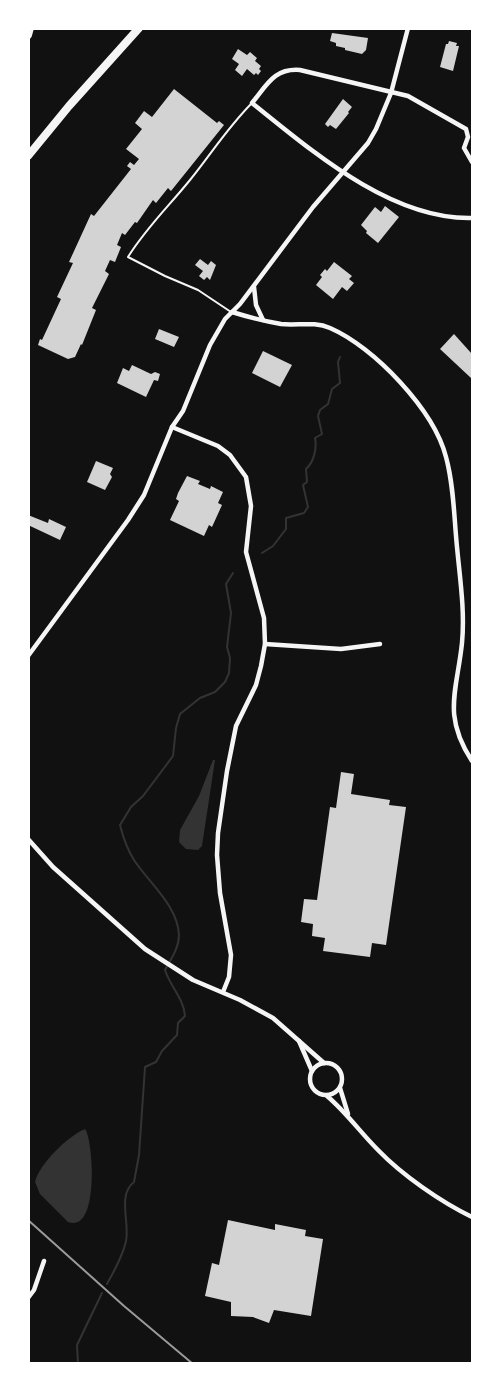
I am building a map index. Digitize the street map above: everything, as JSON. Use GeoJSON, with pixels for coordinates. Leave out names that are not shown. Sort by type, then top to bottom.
{"type":"FeatureCollection","features":[{"type":"Feature","properties":{"kind":"highway"},"geometry":{"type":"LineString","coordinates":[[28,35],[30,28]]}},
{"type":"Feature","properties":{"kind":"highway"},"geometry":{"type":"LineString","coordinates":[[28,156],[62,114],[140,28]]}},
{"type":"Feature","properties":{"kind":"street"},"geometry":{"type":"LineString","coordinates":[[28,656],[139,503],[149,485],[172,427],[183,411],[210,345],[225,319],[254,286],[313,207],[368,143],[391,93],[408,28]]}},
{"type":"Feature","properties":{"kind":"street"},"geometry":{"type":"LineString","coordinates":[[472,162],[464,148],[468,137],[466,129],[416,100],[391,93],[300,70],[287,69],[274,77],[252,103],[353,180],[421,211],[455,218],[472,218]]}},
{"type":"Feature","properties":{"kind":"street"},"geometry":{"type":"LineString","coordinates":[[254,286],[255,305],[263,320]]}},
{"type":"Feature","properties":{"kind":"street"},"geometry":{"type":"LineString","coordinates":[[232,312],[282,324],[322,325],[340,333],[392,374],[420,405],[436,433],[446,457],[463,602],[462,642],[453,709],[455,728],[472,761]]}},
{"type":"Feature","properties":{"kind":"street"},"geometry":{"type":"LineString","coordinates":[[172,427],[218,446],[230,455],[246,477],[252,506],[246,552],[262,605],[265,644],[256,685],[236,726],[218,833],[219,885],[231,955],[229,977],[223,992]]}},
{"type":"Feature","properties":{"kind":"street"},"geometry":{"type":"LineString","coordinates":[[265,644],[341,649],[380,644]]}},
{"type":"Feature","properties":{"kind":"street"},"geometry":{"type":"LineString","coordinates":[[28,839],[53,867],[145,949],[193,980],[223,992],[273,1018],[324,1063]]}},
{"type":"Feature","properties":{"kind":"street"},"geometry":{"type":"LineString","coordinates":[[298,1039],[312,1071]]}},
{"type":"Feature","properties":{"kind":"street"},"geometry":{"type":"LineString","coordinates":[[349,1116],[340,1088],[342,1076],[339,1068],[324,1063],[317,1066],[312,1071],[310,1080],[317,1092],[327,1096],[349,1116],[378,1150],[397,1167],[449,1204],[472,1214]]}},
{"type":"Feature","properties":{"kind":"street"},"geometry":{"type":"LineString","coordinates":[[327,1096],[340,1088]]}},
{"type":"Feature","properties":{"kind":"street"},"geometry":{"type":"LineString","coordinates":[[28,1298],[34,1290],[44,1261]]}},
{"type":"Feature","properties":{"kind":"lane"},"geometry":{"type":"LineString","coordinates":[[232,312],[198,290],[128,257],[142,235],[189,181],[233,122],[252,103]]}},
{"type":"Feature","properties":{"kind":"shaded area"},"geometry":{"type":"Polygon","coordinates":[[[213,760],[215,760],[202,846],[198,850],[186,849],[179,842],[180,830],[199,796],[213,760]]]}},
{"type":"Feature","properties":{"kind":"shaded area"},"geometry":{"type":"Polygon","coordinates":[[[85,1129],[92,1166],[90,1200],[85,1214],[78,1222],[68,1222],[40,1194],[35,1182],[42,1167],[55,1151],[85,1129]]]}},
{"type":"Feature","properties":{"kind":"building"},"geometry":{"type":"Polygon","coordinates":[[[332,33],[368,38],[366,50],[362,54],[336,46],[336,43],[330,41],[332,33]]]}},
{"type":"Feature","properties":{"kind":"building"},"geometry":{"type":"Polygon","coordinates":[[[449,41],[459,46],[453,71],[440,67],[446,44],[449,41]]]}},
{"type":"Feature","properties":{"kind":"building"},"geometry":{"type":"Polygon","coordinates":[[[238,49],[247,55],[250,52],[257,58],[255,61],[261,66],[258,75],[256,73],[254,75],[247,69],[242,76],[235,70],[239,64],[232,59],[238,49]]]}},
{"type":"Feature","properties":{"kind":"building"},"geometry":{"type":"Polygon","coordinates":[[[174,89],[217,123],[219,121],[224,125],[171,191],[168,188],[156,203],[153,200],[137,223],[135,222],[125,235],[122,233],[117,245],[121,247],[115,262],[110,260],[105,271],[109,274],[92,308],[96,310],[82,345],[75,357],[68,359],[38,345],[61,299],[57,297],[73,263],[69,262],[91,214],[94,216],[131,169],[127,166],[130,162],[134,165],[139,159],[126,149],[142,129],[135,123],[144,111],[152,117],[174,89]]]}},
{"type":"Feature","properties":{"kind":"building"},"geometry":{"type":"Polygon","coordinates":[[[343,99],[352,107],[349,113],[336,129],[330,125],[328,127],[325,124],[343,99]]]}},
{"type":"Feature","properties":{"kind":"building"},"geometry":{"type":"Polygon","coordinates":[[[385,206],[399,217],[378,243],[366,233],[367,231],[361,225],[375,207],[381,212],[385,206]]]}},
{"type":"Feature","properties":{"kind":"building"},"geometry":{"type":"Polygon","coordinates":[[[200,259],[208,265],[211,261],[216,265],[210,280],[207,277],[204,280],[199,276],[203,271],[195,265],[200,259]]]}},
{"type":"Feature","properties":{"kind":"building"},"geometry":{"type":"Polygon","coordinates":[[[334,262],[352,276],[349,279],[354,283],[347,291],[342,287],[333,299],[316,285],[322,277],[320,275],[325,269],[327,271],[334,262]]]}},
{"type":"Feature","properties":{"kind":"building"},"geometry":{"type":"Polygon","coordinates":[[[159,329],[179,337],[174,347],[155,339],[159,329]]]}},
{"type":"Feature","properties":{"kind":"building"},"geometry":{"type":"Polygon","coordinates":[[[454,334],[472,354],[471,378],[440,349],[454,334]]]}},
{"type":"Feature","properties":{"kind":"building"},"geometry":{"type":"Polygon","coordinates":[[[263,351],[292,365],[280,387],[252,373],[263,351]]]}},
{"type":"Feature","properties":{"kind":"building"},"geometry":{"type":"Polygon","coordinates":[[[132,365],[151,374],[155,372],[160,374],[158,381],[154,380],[146,397],[117,383],[123,368],[129,371],[132,365]]]}},
{"type":"Feature","properties":{"kind":"building"},"geometry":{"type":"Polygon","coordinates":[[[96,461],[113,468],[110,474],[112,477],[105,490],[87,482],[96,461]]]}},
{"type":"Feature","properties":{"kind":"building"},"geometry":{"type":"Polygon","coordinates":[[[187,476],[200,481],[198,484],[210,489],[211,486],[223,492],[218,503],[222,505],[212,527],[209,525],[204,536],[170,520],[179,501],[176,499],[178,493],[187,476]]]}},
{"type":"Feature","properties":{"kind":"building"},"geometry":{"type":"Polygon","coordinates":[[[28,515],[48,523],[49,519],[66,527],[60,540],[28,525],[28,515]]]}},
{"type":"Feature","properties":{"kind":"building"},"geometry":{"type":"Polygon","coordinates":[[[341,772],[354,774],[351,794],[390,800],[389,805],[406,807],[386,945],[372,943],[370,957],[323,951],[325,938],[312,936],[313,924],[301,922],[304,899],[317,900],[330,807],[336,808],[341,772]]]}},
{"type":"Feature","properties":{"kind":"building"},"geometry":{"type":"Polygon","coordinates":[[[228,1220],[275,1230],[275,1224],[306,1230],[305,1236],[323,1239],[311,1316],[274,1310],[269,1323],[253,1317],[231,1316],[231,1302],[205,1296],[212,1263],[219,1265],[228,1220]]]}},
{"type":"Feature","properties":{"kind":"waterway"},"geometry":{"type":"LineString","coordinates":[[262,553],[273,546],[286,529],[286,518],[304,513],[308,507],[303,485],[307,482],[306,469],[314,455],[315,438],[322,434],[318,416],[320,410],[328,404],[332,389],[340,383],[338,362],[340,357]]}},
{"type":"Feature","properties":{"kind":"waterway"},"geometry":{"type":"LineString","coordinates":[[107,1284],[121,1258],[126,1241],[125,1202],[126,1194],[134,1182],[139,1155],[145,1067],[156,1062],[162,1051],[177,1035],[178,1023],[185,1016],[182,1004],[165,970],[178,944],[179,935],[174,914],[132,856],[125,843],[120,825],[131,807],[143,796],[173,756],[180,714],[200,698],[215,692],[225,682],[229,673],[230,658],[227,647],[231,613],[226,584],[233,573]]}},
{"type":"Feature","properties":{"kind":"waterway"},"geometry":{"type":"LineString","coordinates":[[78,1364],[77,1345],[102,1293]]}},
{"type":"Feature","properties":{"kind":"railway"},"geometry":{"type":"LineString","coordinates":[[28,1220],[193,1364]]}}]}
